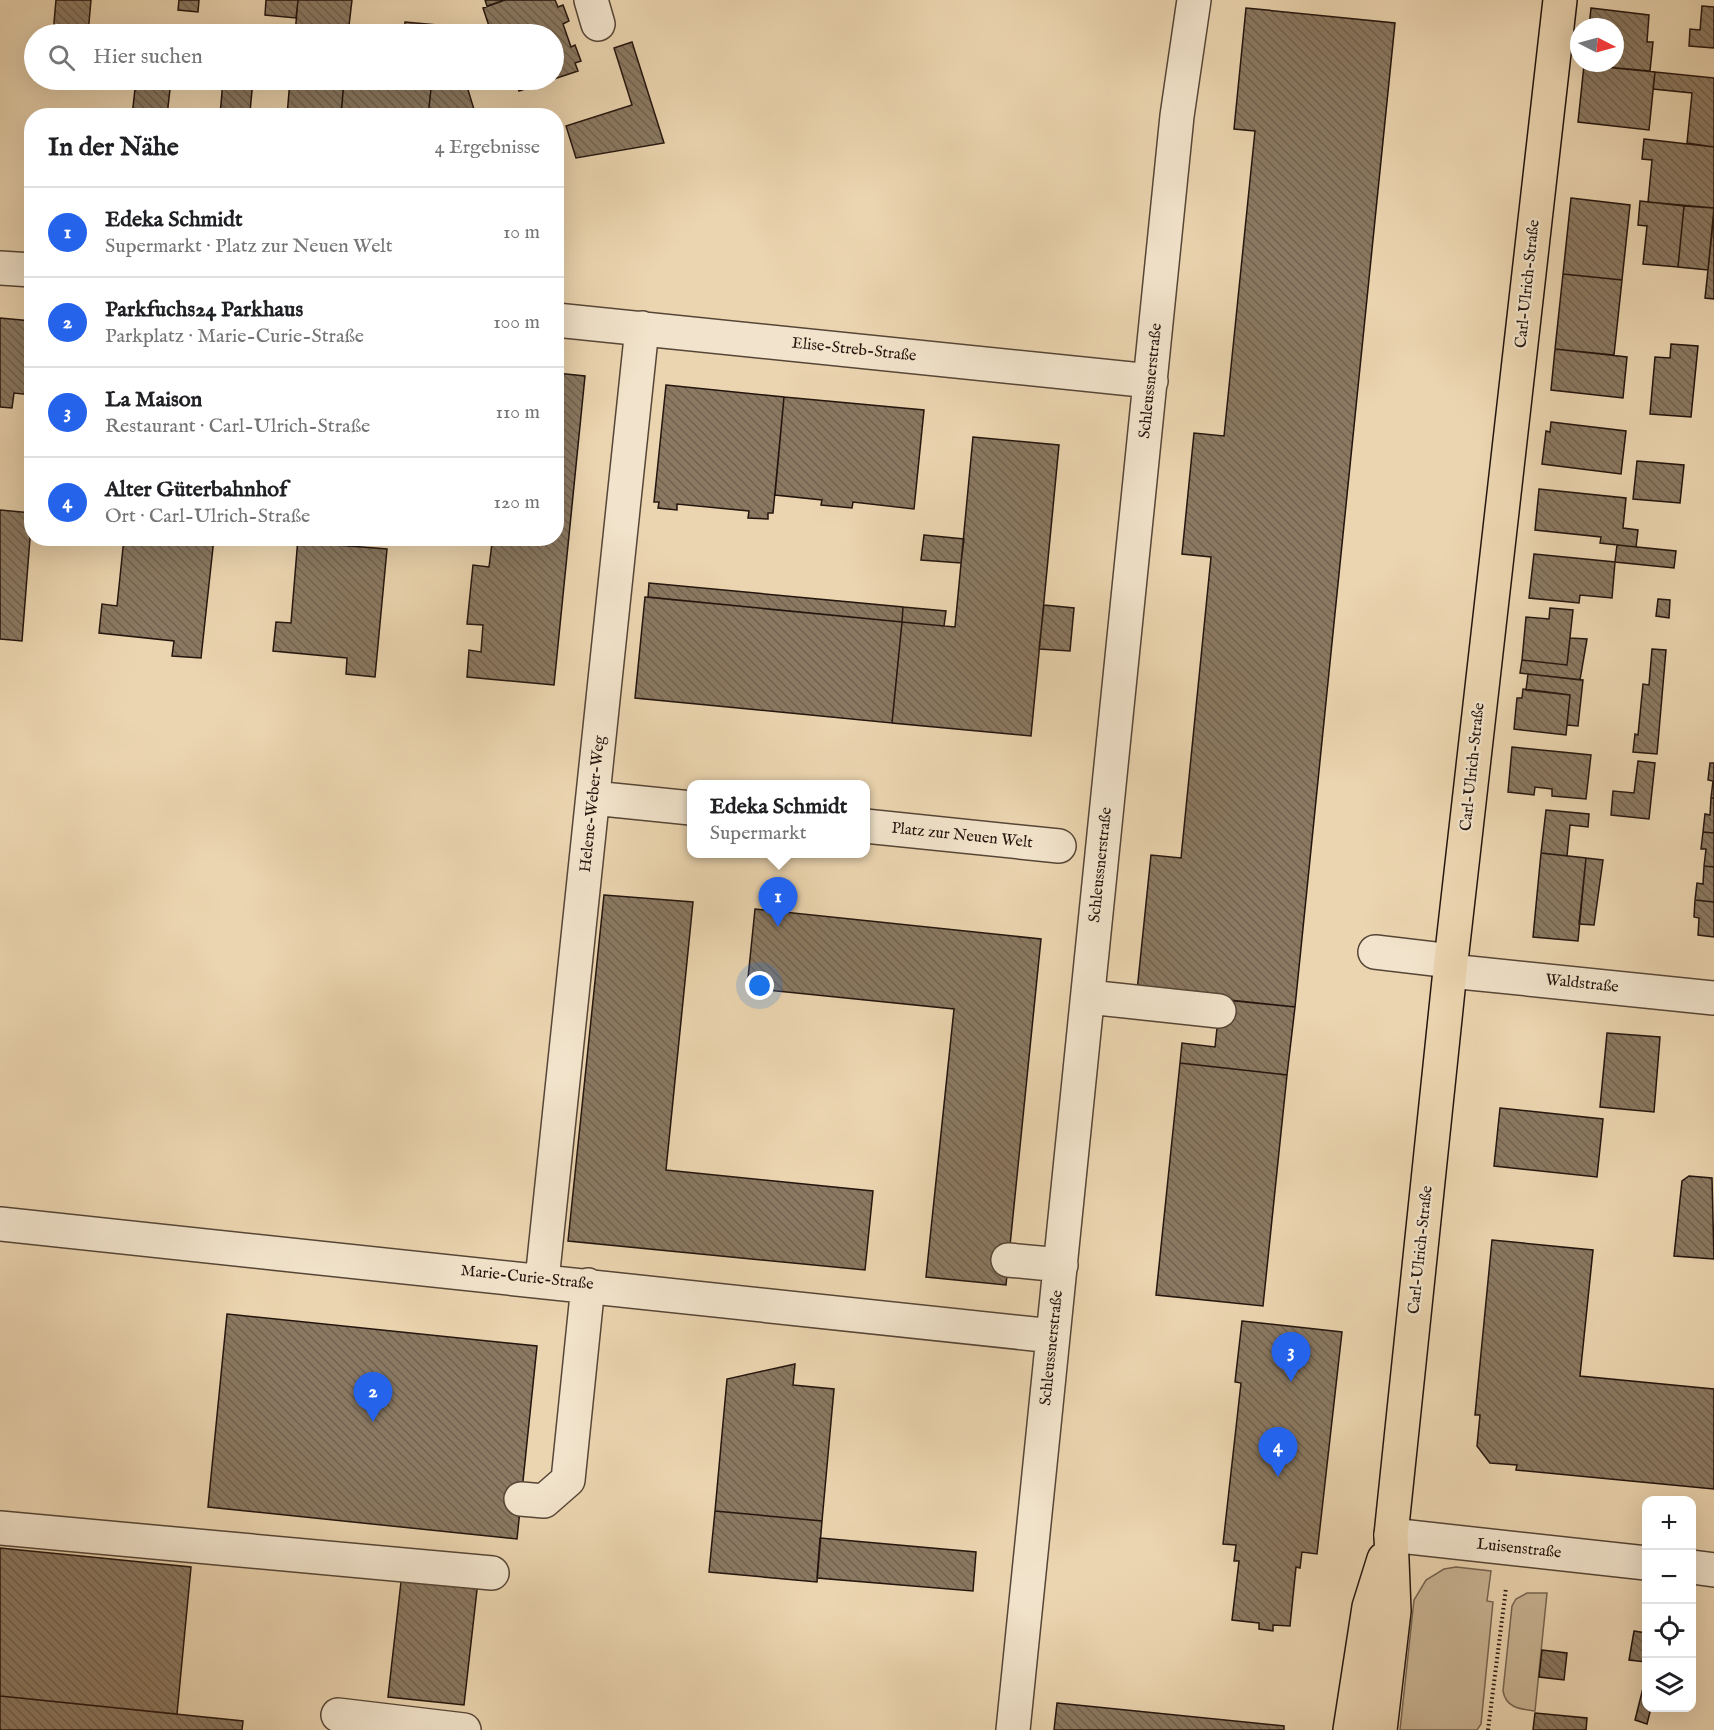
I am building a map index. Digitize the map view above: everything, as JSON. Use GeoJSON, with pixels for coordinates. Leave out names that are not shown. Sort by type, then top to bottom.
{"type":"FeatureCollection","features":[{"type":"Feature","properties":{"kind":"main road","name":"Carl-Ulrich-Straße"},"geometry":{"type":"LineString","coordinates":[[1380,1730],[1394,1611],[1391,1534],[1450,966],[1560,0]]}},
{"type":"Feature","properties":{"kind":"main road","name":"Carl-Ulrich-Straße"},"geometry":{"type":"LineString","coordinates":[[1350,1730],[1369,1607],[1391,1534]]}},
{"type":"Feature","properties":{"kind":"street","name":"Schleussnerstraße"},"geometry":{"type":"LineString","coordinates":[[1013,1730],[1177,116],[1194,0]]}},
{"type":"Feature","properties":{"kind":"street"},"geometry":{"type":"LineString","coordinates":[[0,267],[24,269]]}},
{"type":"Feature","properties":{"kind":"street","name":"Elise-Streb-Straße"},"geometry":{"type":"LineString","coordinates":[[564,321],[1151,381]]}},
{"type":"Feature","properties":{"kind":"street","name":"Helene-Weber-Weg"},"geometry":{"type":"LineString","coordinates":[[542,1280],[642,328]]}},
{"type":"Feature","properties":{"kind":"street"},"geometry":{"type":"LineString","coordinates":[[593,798],[687,808]]}},
{"type":"Feature","properties":{"kind":"street","name":"Platz zur Neuen Welt"},"geometry":{"type":"LineString","coordinates":[[870,827],[1059,846]]}},
{"type":"Feature","properties":{"kind":"street","name":"Waldstraße"},"geometry":{"type":"LineString","coordinates":[[1375,952],[1450,966],[1714,998]]}},
{"type":"Feature","properties":{"kind":"street"},"geometry":{"type":"LineString","coordinates":[[1087,1008],[1217,1022]]}},
{"type":"Feature","properties":{"kind":"street","name":"Marie-Curie-Straße"},"geometry":{"type":"LineString","coordinates":[[0,1224],[588,1284],[1053,1335]]}},
{"type":"Feature","properties":{"kind":"street"},"geometry":{"type":"LineString","coordinates":[[1008,1260],[1061,1265]]}},
{"type":"Feature","properties":{"kind":"street"},"geometry":{"type":"LineString","coordinates":[[521,1498],[544,1501],[568,1480],[588,1284]]}},
{"type":"Feature","properties":{"kind":"street"},"geometry":{"type":"LineString","coordinates":[[0,1528],[492,1573]]}},
{"type":"Feature","properties":{"kind":"street","name":"Luisenstraße"},"geometry":{"type":"LineString","coordinates":[[1391,1534],[1642,1562]]}},
{"type":"Feature","properties":{"kind":"street"},"geometry":{"type":"LineString","coordinates":[[1696,1568],[1714,1570]]}},
{"type":"Feature","properties":{"kind":"street"},"geometry":{"type":"LineString","coordinates":[[338,1716],[464,1730]]}},
{"type":"Feature","properties":{"kind":"path"},"geometry":{"type":"LineString","coordinates":[[1488,1730],[1506,1588]]}},
{"type":"Feature","properties":{"kind":"shaded area"},"geometry":{"type":"Polygon","coordinates":[[[1456,1567],[1491,1571],[1487,1601],[1493,1602],[1481,1724],[1477,1730],[1400,1730],[1414,1600],[1426,1580],[1444,1569],[1456,1567]]]}},
{"type":"Feature","properties":{"kind":"shaded area"},"geometry":{"type":"Polygon","coordinates":[[[1527,1593],[1547,1593],[1535,1711],[1510,1704],[1503,1691],[1512,1606],[1516,1599],[1527,1593]]]}},
{"type":"Feature","properties":{"kind":"building"},"geometry":{"type":"Polygon","coordinates":[[[56,0],[91,0],[89,24],[54,24],[56,0]]]}},
{"type":"Feature","properties":{"kind":"building"},"geometry":{"type":"Polygon","coordinates":[[[179,0],[199,0],[198,12],[178,10],[179,0]]]}},
{"type":"Feature","properties":{"kind":"building"},"geometry":{"type":"Polygon","coordinates":[[[266,0],[298,0],[296,18],[265,15],[266,0]]]}},
{"type":"Feature","properties":{"kind":"building"},"geometry":{"type":"Polygon","coordinates":[[[298,0],[352,0],[349,24],[296,24],[298,0]]]}},
{"type":"Feature","properties":{"kind":"building"},"geometry":{"type":"Polygon","coordinates":[[[485,0],[505,0],[487,6],[485,0]]]}},
{"type":"Feature","properties":{"kind":"building"},"geometry":{"type":"Polygon","coordinates":[[[505,0],[555,0],[558,7],[563,5],[569,21],[563,24],[488,24],[483,8],[505,0]]]}},
{"type":"Feature","properties":{"kind":"building"},"geometry":{"type":"Polygon","coordinates":[[[1702,6],[1714,7],[1714,48],[1689,46],[1690,29],[1700,30],[1702,6]]]}},
{"type":"Feature","properties":{"kind":"building"},"geometry":{"type":"Polygon","coordinates":[[[1246,8],[1395,23],[1295,1007],[1137,991],[1151,855],[1181,858],[1211,557],[1182,554],[1194,433],[1224,436],[1255,131],[1234,129],[1246,8]]]}},
{"type":"Feature","properties":{"kind":"building"},"geometry":{"type":"Polygon","coordinates":[[[1591,8],[1649,15],[1647,42],[1653,42],[1650,71],[1624,69],[1624,18],[1590,18],[1591,8]]]}},
{"type":"Feature","properties":{"kind":"building"},"geometry":{"type":"Polygon","coordinates":[[[564,27],[571,47],[575,45],[581,61],[575,63],[578,71],[564,76],[564,27]]]}},
{"type":"Feature","properties":{"kind":"building"},"geometry":{"type":"Polygon","coordinates":[[[632,42],[664,143],[576,158],[566,126],[632,105],[614,48],[632,42]]]}},
{"type":"Feature","properties":{"kind":"building"},"geometry":{"type":"Polygon","coordinates":[[[1624,69],[1655,72],[1649,130],[1578,122],[1583,72],[1624,72],[1624,69]]]}},
{"type":"Feature","properties":{"kind":"building"},"geometry":{"type":"Polygon","coordinates":[[[1655,72],[1714,78],[1714,147],[1687,143],[1692,93],[1653,89],[1655,72]]]}},
{"type":"Feature","properties":{"kind":"building"},"geometry":{"type":"Polygon","coordinates":[[[135,90],[170,90],[168,108],[133,108],[135,90]]]}},
{"type":"Feature","properties":{"kind":"building"},"geometry":{"type":"Polygon","coordinates":[[[222,90],[252,90],[250,108],[221,108],[222,90]]]}},
{"type":"Feature","properties":{"kind":"building"},"geometry":{"type":"Polygon","coordinates":[[[289,90],[343,90],[342,108],[288,108],[289,90]]]}},
{"type":"Feature","properties":{"kind":"building"},"geometry":{"type":"Polygon","coordinates":[[[343,90],[431,90],[429,108],[342,108],[343,90]]]}},
{"type":"Feature","properties":{"kind":"building"},"geometry":{"type":"Polygon","coordinates":[[[431,90],[468,90],[474,108],[429,108],[431,90]]]}},
{"type":"Feature","properties":{"kind":"building"},"geometry":{"type":"Polygon","coordinates":[[[1644,139],[1714,147],[1714,208],[1648,202],[1652,160],[1642,159],[1644,139]]]}},
{"type":"Feature","properties":{"kind":"building"},"geometry":{"type":"Polygon","coordinates":[[[1571,198],[1630,205],[1622,280],[1563,274],[1571,198]]]}},
{"type":"Feature","properties":{"kind":"building"},"geometry":{"type":"Polygon","coordinates":[[[1640,201],[1684,206],[1678,267],[1643,264],[1647,226],[1638,225],[1640,201]]]}},
{"type":"Feature","properties":{"kind":"building"},"geometry":{"type":"Polygon","coordinates":[[[1684,206],[1714,208],[1708,270],[1678,267],[1684,206]]]}},
{"type":"Feature","properties":{"kind":"building"},"geometry":{"type":"Polygon","coordinates":[[[1714,214],[1714,299],[1705,298],[1714,214]]]}},
{"type":"Feature","properties":{"kind":"building"},"geometry":{"type":"Polygon","coordinates":[[[1563,274],[1622,280],[1614,355],[1555,349],[1563,274]]]}},
{"type":"Feature","properties":{"kind":"building"},"geometry":{"type":"Polygon","coordinates":[[[0,318],[24,320],[24,394],[14,393],[12,408],[0,407],[0,318]]]}},
{"type":"Feature","properties":{"kind":"building"},"geometry":{"type":"Polygon","coordinates":[[[1671,344],[1698,346],[1691,417],[1650,414],[1655,357],[1670,358],[1671,344]]]}},
{"type":"Feature","properties":{"kind":"building"},"geometry":{"type":"Polygon","coordinates":[[[1555,349],[1627,357],[1623,398],[1551,390],[1555,349]]]}},
{"type":"Feature","properties":{"kind":"building"},"geometry":{"type":"Polygon","coordinates":[[[564,374],[585,376],[554,685],[467,677],[469,650],[481,652],[483,625],[467,624],[473,565],[489,567],[492,546],[564,546],[564,374]]]}},
{"type":"Feature","properties":{"kind":"building"},"geometry":{"type":"Polygon","coordinates":[[[666,385],[784,397],[773,513],[768,513],[768,519],[748,518],[749,511],[677,504],[677,510],[658,508],[659,502],[654,502],[666,385]]]}},
{"type":"Feature","properties":{"kind":"building"},"geometry":{"type":"Polygon","coordinates":[[[784,397],[924,410],[914,509],[853,502],[852,508],[821,505],[822,500],[775,495],[784,397]]]}},
{"type":"Feature","properties":{"kind":"building"},"geometry":{"type":"Polygon","coordinates":[[[1551,422],[1626,431],[1621,474],[1542,464],[1546,431],[1550,432],[1551,422]]]}},
{"type":"Feature","properties":{"kind":"building"},"geometry":{"type":"Polygon","coordinates":[[[973,437],[1059,445],[1031,736],[892,723],[902,622],[955,627],[973,437]]]}},
{"type":"Feature","properties":{"kind":"building"},"geometry":{"type":"Polygon","coordinates":[[[1637,461],[1684,465],[1680,503],[1633,499],[1637,461]]]}},
{"type":"Feature","properties":{"kind":"building"},"geometry":{"type":"Polygon","coordinates":[[[1539,489],[1626,498],[1623,528],[1638,530],[1636,547],[1600,543],[1601,537],[1535,530],[1539,489]]]}},
{"type":"Feature","properties":{"kind":"building"},"geometry":{"type":"Polygon","coordinates":[[[0,510],[24,512],[24,546],[29,546],[22,641],[0,639],[0,510]]]}},
{"type":"Feature","properties":{"kind":"building"},"geometry":{"type":"Polygon","coordinates":[[[924,535],[964,539],[961,563],[921,560],[924,535]]]}},
{"type":"Feature","properties":{"kind":"building"},"geometry":{"type":"Polygon","coordinates":[[[1617,545],[1676,551],[1674,568],[1615,562],[1617,545]]]}},
{"type":"Feature","properties":{"kind":"building"},"geometry":{"type":"Polygon","coordinates":[[[123,546],[213,546],[201,658],[172,656],[174,641],[99,633],[102,604],[117,606],[123,546]]]}},
{"type":"Feature","properties":{"kind":"building"},"geometry":{"type":"Polygon","coordinates":[[[297,546],[387,549],[375,677],[346,674],[347,658],[273,651],[276,622],[291,623],[297,546]]]}},
{"type":"Feature","properties":{"kind":"building"},"geometry":{"type":"Polygon","coordinates":[[[1534,554],[1615,562],[1612,598],[1580,595],[1579,603],[1529,598],[1534,554]]]}},
{"type":"Feature","properties":{"kind":"building"},"geometry":{"type":"Polygon","coordinates":[[[649,583],[903,607],[902,622],[648,597],[649,583]]]}},
{"type":"Feature","properties":{"kind":"building"},"geometry":{"type":"Polygon","coordinates":[[[645,597],[902,622],[892,723],[635,698],[645,597]]]}},
{"type":"Feature","properties":{"kind":"building"},"geometry":{"type":"Polygon","coordinates":[[[1658,599],[1670,600],[1669,618],[1656,616],[1658,599]]]}},
{"type":"Feature","properties":{"kind":"building"},"geometry":{"type":"Polygon","coordinates":[[[1044,605],[1074,608],[1070,651],[1039,649],[1044,605]]]}},
{"type":"Feature","properties":{"kind":"building"},"geometry":{"type":"Polygon","coordinates":[[[903,607],[946,611],[944,626],[902,622],[903,607]]]}},
{"type":"Feature","properties":{"kind":"building"},"geometry":{"type":"Polygon","coordinates":[[[1550,608],[1573,610],[1567,665],[1522,660],[1526,617],[1549,619],[1550,608]]]}},
{"type":"Feature","properties":{"kind":"building"},"geometry":{"type":"Polygon","coordinates":[[[1570,638],[1587,639],[1580,680],[1520,673],[1522,660],[1567,665],[1570,638]]]}},
{"type":"Feature","properties":{"kind":"building"},"geometry":{"type":"Polygon","coordinates":[[[1652,649],[1666,650],[1657,754],[1633,752],[1635,734],[1638,735],[1643,684],[1649,685],[1652,649]]]}},
{"type":"Feature","properties":{"kind":"building"},"geometry":{"type":"Polygon","coordinates":[[[1528,674],[1583,680],[1578,726],[1567,725],[1570,695],[1526,690],[1528,674]]]}},
{"type":"Feature","properties":{"kind":"building"},"geometry":{"type":"Polygon","coordinates":[[[1523,689],[1570,695],[1566,735],[1514,729],[1517,698],[1522,698],[1523,689]]]}},
{"type":"Feature","properties":{"kind":"building"},"geometry":{"type":"Polygon","coordinates":[[[1512,747],[1591,755],[1586,799],[1552,796],[1552,789],[1535,787],[1534,795],[1508,792],[1512,747]]]}},
{"type":"Feature","properties":{"kind":"building"},"geometry":{"type":"Polygon","coordinates":[[[1638,761],[1655,763],[1649,819],[1611,815],[1613,791],[1634,793],[1638,761]]]}},
{"type":"Feature","properties":{"kind":"building"},"geometry":{"type":"Polygon","coordinates":[[[1710,763],[1714,763],[1714,798],[1711,798],[1713,781],[1708,780],[1710,763]]]}},
{"type":"Feature","properties":{"kind":"building"},"geometry":{"type":"Polygon","coordinates":[[[1711,798],[1714,798],[1714,833],[1703,832],[1705,814],[1710,815],[1711,798]]]}},
{"type":"Feature","properties":{"kind":"building"},"geometry":{"type":"Polygon","coordinates":[[[1546,810],[1589,814],[1588,827],[1570,825],[1567,856],[1541,853],[1546,810]]]}},
{"type":"Feature","properties":{"kind":"building"},"geometry":{"type":"Polygon","coordinates":[[[1703,832],[1714,833],[1714,867],[1704,866],[1706,849],[1701,849],[1703,832]]]}},
{"type":"Feature","properties":{"kind":"building"},"geometry":{"type":"Polygon","coordinates":[[[1541,853],[1586,858],[1578,941],[1533,937],[1541,853]]]}},
{"type":"Feature","properties":{"kind":"building"},"geometry":{"type":"Polygon","coordinates":[[[1586,858],[1603,860],[1594,925],[1579,924],[1586,858]]]}},
{"type":"Feature","properties":{"kind":"building"},"geometry":{"type":"Polygon","coordinates":[[[1704,866],[1714,867],[1714,902],[1695,900],[1697,883],[1703,884],[1704,866]]]}},
{"type":"Feature","properties":{"kind":"building"},"geometry":{"type":"Polygon","coordinates":[[[604,895],[693,902],[666,1170],[873,1191],[865,1270],[568,1241],[604,895]]]}},
{"type":"Feature","properties":{"kind":"building"},"geometry":{"type":"Polygon","coordinates":[[[1695,900],[1714,902],[1714,937],[1698,935],[1699,918],[1694,917],[1695,900]]]}},
{"type":"Feature","properties":{"kind":"building"},"geometry":{"type":"Polygon","coordinates":[[[755,909],[1041,939],[1006,1285],[926,1277],[954,1009],[747,988],[755,909]]]}},
{"type":"Feature","properties":{"kind":"building"},"geometry":{"type":"Polygon","coordinates":[[[1220,999],[1295,1007],[1287,1075],[1180,1063],[1182,1043],[1215,1047],[1220,999]]]}},
{"type":"Feature","properties":{"kind":"building"},"geometry":{"type":"Polygon","coordinates":[[[1607,1033],[1660,1037],[1654,1112],[1600,1107],[1607,1033]]]}},
{"type":"Feature","properties":{"kind":"building"},"geometry":{"type":"Polygon","coordinates":[[[1180,1063],[1287,1075],[1263,1306],[1156,1295],[1180,1063]]]}},
{"type":"Feature","properties":{"kind":"building"},"geometry":{"type":"Polygon","coordinates":[[[1500,1108],[1603,1119],[1597,1177],[1494,1166],[1500,1108]]]}},
{"type":"Feature","properties":{"kind":"building"},"geometry":{"type":"Polygon","coordinates":[[[1689,1176],[1712,1178],[1714,1259],[1674,1256],[1682,1181],[1689,1176]]]}},
{"type":"Feature","properties":{"kind":"building"},"geometry":{"type":"Polygon","coordinates":[[[1492,1240],[1593,1250],[1580,1376],[1714,1389],[1714,1489],[1516,1470],[1517,1465],[1490,1463],[1477,1446],[1480,1415],[1475,1415],[1492,1240]]]}},
{"type":"Feature","properties":{"kind":"building"},"geometry":{"type":"Polygon","coordinates":[[[227,1314],[537,1346],[517,1539],[208,1507],[227,1314]]]}},
{"type":"Feature","properties":{"kind":"building"},"geometry":{"type":"Polygon","coordinates":[[[1242,1321],[1342,1332],[1317,1554],[1302,1552],[1300,1568],[1296,1567],[1290,1626],[1273,1625],[1273,1631],[1259,1629],[1259,1623],[1232,1620],[1239,1561],[1234,1561],[1236,1545],[1223,1544],[1241,1383],[1235,1382],[1242,1321]]]}},
{"type":"Feature","properties":{"kind":"building"},"geometry":{"type":"Polygon","coordinates":[[[795,1364],[793,1385],[834,1389],[822,1521],[715,1511],[727,1379],[795,1364]]]}},
{"type":"Feature","properties":{"kind":"building"},"geometry":{"type":"Polygon","coordinates":[[[715,1511],[822,1521],[817,1582],[709,1572],[715,1511]]]}},
{"type":"Feature","properties":{"kind":"building"},"geometry":{"type":"Polygon","coordinates":[[[820,1538],[976,1552],[973,1591],[817,1578],[820,1538]]]}},
{"type":"Feature","properties":{"kind":"building"},"geometry":{"type":"Polygon","coordinates":[[[0,1548],[191,1567],[177,1714],[0,1696],[0,1548]]]}},
{"type":"Feature","properties":{"kind":"building"},"geometry":{"type":"Polygon","coordinates":[[[402,1573],[478,1581],[464,1705],[388,1697],[402,1573]]]}},
{"type":"Feature","properties":{"kind":"building"},"geometry":{"type":"Polygon","coordinates":[[[1634,1631],[1642,1632],[1642,1662],[1629,1660],[1634,1631]]]}},
{"type":"Feature","properties":{"kind":"building"},"geometry":{"type":"Polygon","coordinates":[[[1542,1650],[1567,1653],[1564,1680],[1539,1677],[1542,1650]]]}},
{"type":"Feature","properties":{"kind":"building"},"geometry":{"type":"Polygon","coordinates":[[[1642,1692],[1642,1712],[1650,1712],[1647,1724],[1635,1720],[1642,1692]]]}},
{"type":"Feature","properties":{"kind":"building"},"geometry":{"type":"Polygon","coordinates":[[[0,1696],[243,1721],[242,1730],[0,1730],[0,1696]]]}},
{"type":"Feature","properties":{"kind":"building"},"geometry":{"type":"Polygon","coordinates":[[[1057,1703],[1284,1726],[1284,1730],[1054,1730],[1057,1703]]]}},
{"type":"Feature","properties":{"kind":"building"},"geometry":{"type":"Polygon","coordinates":[[[1535,1713],[1587,1718],[1586,1730],[1533,1730],[1535,1713]]]}},
{"type":"Feature","properties":{"kind":"place","name":"Edeka Schmidt"},"geometry":{"type":"Point","coordinates":[778,927]}},
{"type":"Feature","properties":{"kind":"place","name":"La Maison"},"geometry":{"type":"Point","coordinates":[1291,1382]}},
{"type":"Feature","properties":{"kind":"place","name":"Parkfuchs24 Parkhaus"},"geometry":{"type":"Point","coordinates":[373,1422]}},
{"type":"Feature","properties":{"kind":"place","name":"Alter Güterbahnhof"},"geometry":{"type":"Point","coordinates":[1278,1477]}}]}
